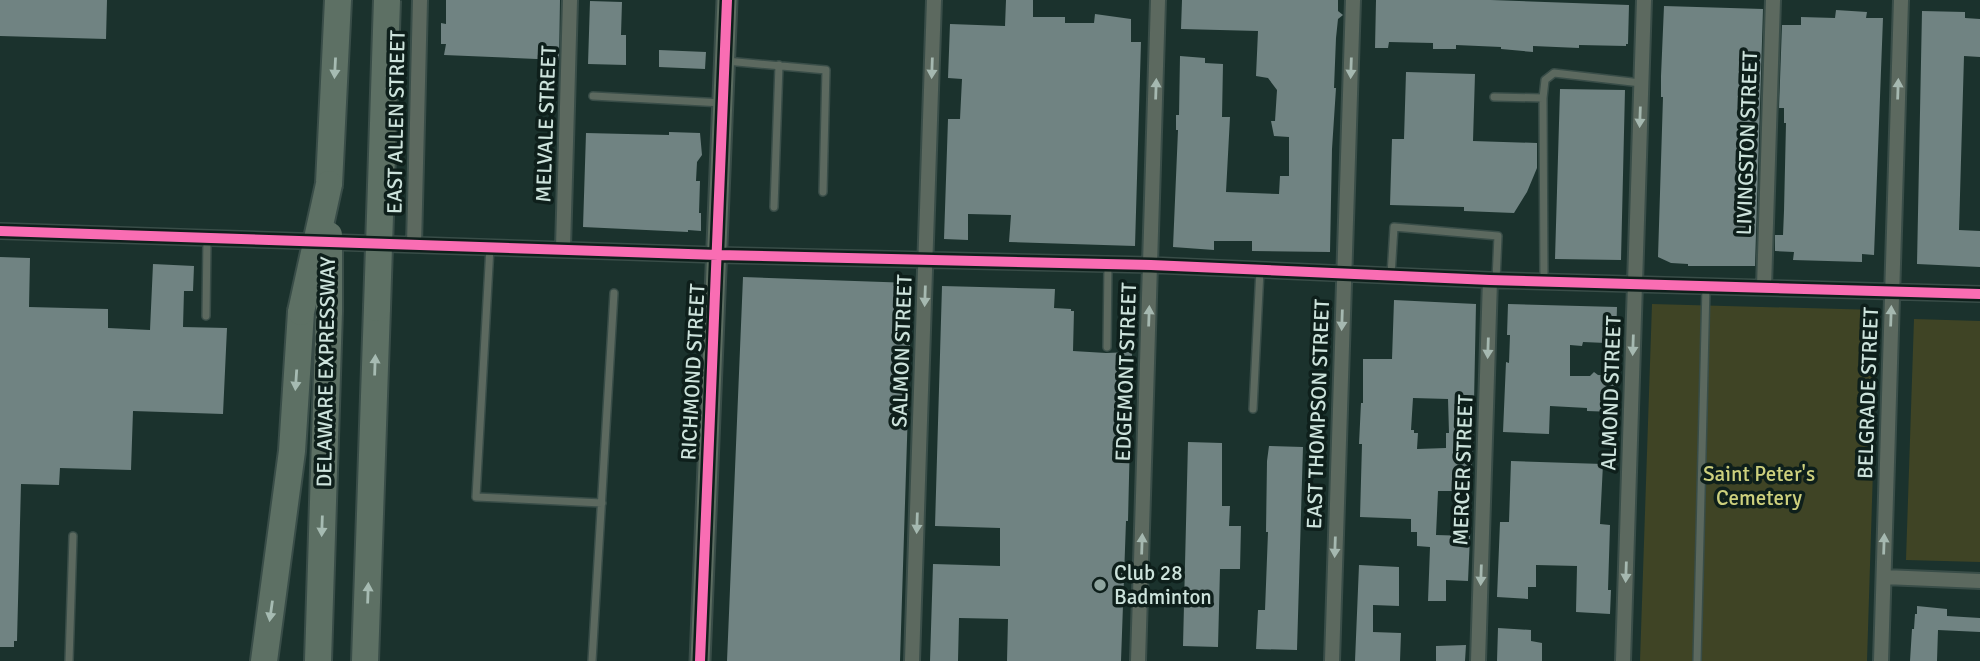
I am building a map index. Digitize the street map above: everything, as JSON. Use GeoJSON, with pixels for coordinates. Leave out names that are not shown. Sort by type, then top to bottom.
{"type":"FeatureCollection","features":[{"type":"Feature","properties":{"kind":"highway","name":"DELAWARE EXPRESSWAY"},"geometry":{"type":"LineString","coordinates":[[318,661],[329,311],[329,184],[338,0]]}},
{"type":"Feature","properties":{"kind":"highway"},"geometry":{"type":"LineString","coordinates":[[365,661],[387,0]]}},
{"type":"Feature","properties":{"kind":"highway"},"geometry":{"type":"LineString","coordinates":[[264,661],[292,451],[301,312],[329,184]]}},
{"type":"Feature","properties":{"kind":"main road","name":"RICHMOND STREET"},"geometry":{"type":"LineString","coordinates":[[700,661],[727,0]]}},
{"type":"Feature","properties":{"kind":"street","name":"EAST ALLEN STREET"},"geometry":{"type":"LineString","coordinates":[[414,245],[420,0]]}},
{"type":"Feature","properties":{"kind":"street","name":"MELVALE STREET"},"geometry":{"type":"LineString","coordinates":[[563,248],[570,0]]}},
{"type":"Feature","properties":{"kind":"street","name":"SALMON STREET"},"geometry":{"type":"LineString","coordinates":[[912,661],[934,0]]}},
{"type":"Feature","properties":{"kind":"street","name":"EDGEMONT STREET"},"geometry":{"type":"LineString","coordinates":[[1138,661],[1158,0]]}},
{"type":"Feature","properties":{"kind":"street","name":"EAST THOMPSON STREET"},"geometry":{"type":"LineString","coordinates":[[1332,661],[1353,0]]}},
{"type":"Feature","properties":{"kind":"street","name":"ALMOND STREET"},"geometry":{"type":"LineString","coordinates":[[1623,661],[1644,0]]}},
{"type":"Feature","properties":{"kind":"street","name":"LIVINGSTON STREET"},"geometry":{"type":"LineString","coordinates":[[1764,287],[1773,0]]}},
{"type":"Feature","properties":{"kind":"street","name":"BELGRADE STREET"},"geometry":{"type":"LineString","coordinates":[[1881,661],[1901,0]]}},
{"type":"Feature","properties":{"kind":"street"},"geometry":{"type":"LineString","coordinates":[[0,231],[718,255],[1151,265],[1493,280],[1980,294]]}},
{"type":"Feature","properties":{"kind":"street","name":"MERCER STREET"},"geometry":{"type":"LineString","coordinates":[[1478,661],[1493,280]]}},
{"type":"Feature","properties":{"kind":"street"},"geometry":{"type":"LineString","coordinates":[[1884,577],[1980,581]]}},
{"type":"Feature","properties":{"kind":"lane"},"geometry":{"type":"LineString","coordinates":[[725,61],[826,70],[823,192]]}},
{"type":"Feature","properties":{"kind":"lane"},"geometry":{"type":"LineString","coordinates":[[774,207],[779,65]]}},
{"type":"Feature","properties":{"kind":"lane"},"geometry":{"type":"LineString","coordinates":[[1544,281],[1545,80],[1554,73],[1641,83]]}},
{"type":"Feature","properties":{"kind":"lane"},"geometry":{"type":"LineString","coordinates":[[593,96],[723,103]]}},
{"type":"Feature","properties":{"kind":"lane"},"geometry":{"type":"LineString","coordinates":[[1494,97],[1543,98]]}},
{"type":"Feature","properties":{"kind":"lane"},"geometry":{"type":"LineString","coordinates":[[1391,275],[1394,227],[1498,236],[1493,280]]}},
{"type":"Feature","properties":{"kind":"lane"},"geometry":{"type":"LineString","coordinates":[[206,316],[207,238]]}},
{"type":"Feature","properties":{"kind":"lane"},"geometry":{"type":"LineString","coordinates":[[490,247],[476,497],[602,503]]}},
{"type":"Feature","properties":{"kind":"lane"},"geometry":{"type":"LineString","coordinates":[[1107,347],[1108,264]]}},
{"type":"Feature","properties":{"kind":"lane"},"geometry":{"type":"LineString","coordinates":[[1253,409],[1260,269]]}},
{"type":"Feature","properties":{"kind":"lane"},"geometry":{"type":"LineString","coordinates":[[1697,661],[1706,285]]}},
{"type":"Feature","properties":{"kind":"lane"},"geometry":{"type":"LineString","coordinates":[[593,661],[614,293]]}},
{"type":"Feature","properties":{"kind":"lane"},"geometry":{"type":"LineString","coordinates":[[69,661],[73,537]]}},
{"type":"Feature","properties":{"kind":"green space","name":"Saint Peter's Cemetery"},"geometry":{"type":"Polygon","coordinates":[[[1652,304],[1878,310],[1867,661],[1640,661],[1652,304]]]}},
{"type":"Feature","properties":{"kind":"green space"},"geometry":{"type":"Polygon","coordinates":[[[1914,319],[1980,321],[1980,562],[1906,560],[1914,319]]]}},
{"type":"Feature","properties":{"kind":"building"},"geometry":{"type":"Polygon","coordinates":[[[0,0],[107,0],[106,39],[0,36],[0,0]]]}},
{"type":"Feature","properties":{"kind":"building"},"geometry":{"type":"Polygon","coordinates":[[[446,0],[560,0],[559,60],[444,55],[446,44],[441,44],[441,23],[446,24],[446,0]]]}},
{"type":"Feature","properties":{"kind":"building"},"geometry":{"type":"Polygon","coordinates":[[[1006,0],[1033,0],[1033,17],[1065,17],[1065,23],[1094,23],[1095,14],[1131,19],[1131,42],[1141,42],[1135,246],[1009,242],[1011,215],[968,214],[968,240],[944,239],[948,119],[960,119],[962,79],[948,78],[950,24],[1005,26],[1006,0]]]}},
{"type":"Feature","properties":{"kind":"building"},"geometry":{"type":"Polygon","coordinates":[[[1182,0],[1338,0],[1338,11],[1343,15],[1338,19],[1336,38],[1330,252],[1252,251],[1252,241],[1214,241],[1214,250],[1173,247],[1180,56],[1205,58],[1205,63],[1223,64],[1222,117],[1230,117],[1226,192],[1279,194],[1280,176],[1289,176],[1289,137],[1274,136],[1271,121],[1275,121],[1277,90],[1268,78],[1256,76],[1258,31],[1181,29],[1182,0]]]}},
{"type":"Feature","properties":{"kind":"building"},"geometry":{"type":"Polygon","coordinates":[[[1376,0],[1491,0],[1629,5],[1628,44],[1579,45],[1579,48],[1533,46],[1533,52],[1456,45],[1456,49],[1433,49],[1433,43],[1389,42],[1388,48],[1375,48],[1376,0]]]}},
{"type":"Feature","properties":{"kind":"building"},"geometry":{"type":"Polygon","coordinates":[[[590,1],[622,2],[621,35],[626,35],[626,65],[588,64],[590,1]]]}},
{"type":"Feature","properties":{"kind":"building"},"geometry":{"type":"Polygon","coordinates":[[[1664,6],[1763,9],[1755,266],[1688,266],[1658,257],[1664,6]]]}},
{"type":"Feature","properties":{"kind":"building"},"geometry":{"type":"Polygon","coordinates":[[[1836,10],[1867,12],[1866,18],[1883,18],[1874,255],[1862,254],[1862,262],[1793,260],[1794,252],[1775,251],[1775,235],[1783,235],[1784,211],[1786,123],[1784,108],[1779,108],[1782,25],[1801,25],[1801,17],[1835,18],[1836,10]]]}},
{"type":"Feature","properties":{"kind":"building"},"geometry":{"type":"Polygon","coordinates":[[[1922,11],[1965,12],[1965,18],[1980,19],[1980,57],[1964,56],[1959,230],[1980,231],[1980,267],[1917,264],[1922,11]]]}},
{"type":"Feature","properties":{"kind":"building"},"geometry":{"type":"Polygon","coordinates":[[[659,50],[706,52],[705,69],[659,67],[659,50]]]}},
{"type":"Feature","properties":{"kind":"building"},"geometry":{"type":"Polygon","coordinates":[[[1406,72],[1475,74],[1473,141],[1537,143],[1537,168],[1514,213],[1464,211],[1464,207],[1390,205],[1392,139],[1404,139],[1406,72]]]}},
{"type":"Feature","properties":{"kind":"building"},"geometry":{"type":"Polygon","coordinates":[[[1560,89],[1625,90],[1621,260],[1555,259],[1560,89]]]}},
{"type":"Feature","properties":{"kind":"building"},"geometry":{"type":"Polygon","coordinates":[[[669,132],[700,133],[702,155],[697,162],[696,181],[700,181],[701,231],[583,227],[586,133],[669,135],[669,132]]]}},
{"type":"Feature","properties":{"kind":"building"},"geometry":{"type":"Polygon","coordinates":[[[0,257],[30,258],[29,307],[108,309],[108,328],[150,330],[153,264],[194,266],[193,291],[184,291],[183,327],[227,328],[223,414],[133,411],[131,470],[60,468],[59,485],[21,484],[17,641],[14,641],[14,647],[0,647],[0,257]]]}},
{"type":"Feature","properties":{"kind":"building"},"geometry":{"type":"Polygon","coordinates":[[[743,277],[912,283],[900,661],[727,661],[743,277]]]}},
{"type":"Feature","properties":{"kind":"building"},"geometry":{"type":"Polygon","coordinates":[[[942,286],[1055,289],[1054,308],[1074,311],[1073,351],[1132,352],[1121,661],[1007,661],[1008,619],[959,618],[958,661],[930,661],[933,564],[1000,566],[1000,528],[935,526],[942,286]]]}},
{"type":"Feature","properties":{"kind":"building"},"geometry":{"type":"Polygon","coordinates":[[[1394,300],[1476,304],[1470,491],[1438,491],[1436,535],[1470,536],[1468,581],[1446,580],[1446,601],[1428,601],[1430,547],[1417,546],[1417,532],[1411,532],[1411,519],[1360,517],[1362,444],[1359,444],[1363,359],[1392,359],[1394,300]],[[1413,398],[1411,430],[1418,433],[1417,449],[1446,448],[1446,433],[1449,433],[1448,399],[1413,398]]]}},
{"type":"Feature","properties":{"kind":"building"},"geometry":{"type":"Polygon","coordinates":[[[1508,304],[1617,307],[1616,340],[1606,339],[1606,343],[1583,342],[1582,346],[1570,345],[1570,376],[1590,376],[1594,372],[1598,375],[1616,376],[1614,412],[1550,406],[1549,434],[1503,432],[1506,362],[1509,363],[1508,304]]]}},
{"type":"Feature","properties":{"kind":"building"},"geometry":{"type":"Polygon","coordinates":[[[1188,442],[1222,443],[1222,506],[1230,506],[1229,526],[1241,526],[1240,569],[1220,569],[1218,647],[1183,646],[1188,442]]]}},
{"type":"Feature","properties":{"kind":"building"},"geometry":{"type":"Polygon","coordinates":[[[1269,446],[1303,447],[1297,650],[1256,649],[1258,610],[1265,610],[1269,446]]]}},
{"type":"Feature","properties":{"kind":"building"},"geometry":{"type":"Polygon","coordinates":[[[1511,461],[1603,464],[1600,524],[1610,525],[1610,614],[1576,612],[1577,566],[1536,565],[1536,587],[1528,587],[1528,599],[1497,597],[1500,522],[1509,522],[1511,461]]]}},
{"type":"Feature","properties":{"kind":"building"},"geometry":{"type":"Polygon","coordinates":[[[1359,565],[1399,567],[1399,606],[1373,605],[1373,632],[1401,633],[1400,661],[1355,661],[1359,565]]]}},
{"type":"Feature","properties":{"kind":"building"},"geometry":{"type":"Polygon","coordinates":[[[1917,606],[1947,609],[1947,616],[1980,618],[1980,632],[1938,630],[1937,661],[1910,661],[1917,606]]]}},
{"type":"Feature","properties":{"kind":"building"},"geometry":{"type":"Polygon","coordinates":[[[1498,628],[1531,630],[1531,641],[1542,643],[1542,661],[1497,661],[1498,628]]]}},
{"type":"Feature","properties":{"kind":"building"},"geometry":{"type":"Polygon","coordinates":[[[1466,645],[1465,661],[1436,661],[1436,646],[1466,645]]]}},
{"type":"Feature","properties":{"kind":"cycle path"},"geometry":{"type":"LineString","coordinates":[[700,661],[727,0]]}},
{"type":"Feature","properties":{"kind":"cycle path"},"geometry":{"type":"LineString","coordinates":[[0,231],[718,255],[1151,265],[1490,280],[1980,294]]}},
{"type":"Feature","properties":{"kind":"place","name":"Club 28 Badminton"},"geometry":{"type":"Point","coordinates":[1100,585]}}]}
